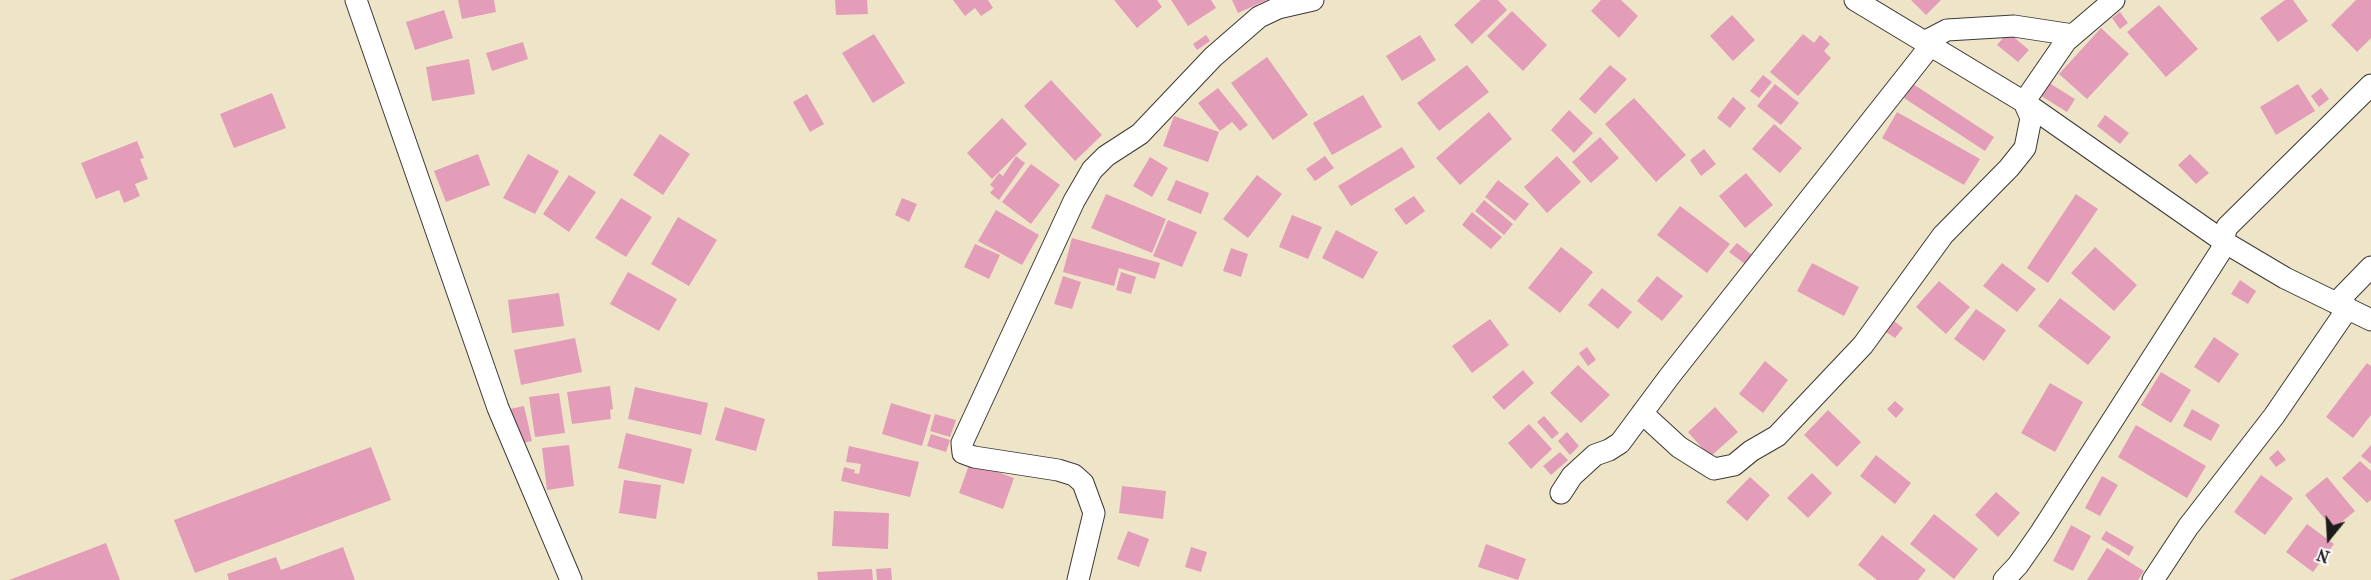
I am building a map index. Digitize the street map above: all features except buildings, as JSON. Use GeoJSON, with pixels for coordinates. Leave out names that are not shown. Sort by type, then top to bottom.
{"type":"FeatureCollection","features":[{"type":"Feature","properties":{"kind":"street"},"geometry":{"type":"LineString","coordinates":[[356,0],[498,408],[571,580]]}},
{"type":"Feature","properties":{"kind":"street"},"geometry":{"type":"LineString","coordinates":[[1078,580],[1094,513],[1083,483],[1074,475],[1058,470],[974,457],[963,453],[962,443],[1074,201],[1092,170],[1106,156],[1140,134],[1213,57],[1259,17],[1278,8],[1313,0]]}},
{"type":"Feature","properties":{"kind":"street"},"geometry":{"type":"LineString","coordinates":[[1855,0],[2024,102],[2226,243],[2285,278],[2371,320]]}},
{"type":"Feature","properties":{"kind":"street"},"geometry":{"type":"LineString","coordinates":[[2024,102],[2066,41],[2114,0]]}},
{"type":"Feature","properties":{"kind":"street"},"geometry":{"type":"LineString","coordinates":[[1561,493],[1572,476],[1596,455],[1620,443],[1928,44],[1947,30],[2014,26],[2073,36]]}},
{"type":"Feature","properties":{"kind":"street"},"geometry":{"type":"LineString","coordinates":[[2004,580],[2018,565],[2041,532],[2226,243],[2224,236],[2227,227],[2371,85]]}},
{"type":"Feature","properties":{"kind":"street"},"geometry":{"type":"LineString","coordinates":[[1642,413],[1679,447],[1714,469],[1734,465],[1751,451],[1776,436],[1863,345],[1943,235],[2009,168],[2025,148],[2031,118],[2024,102]]}},
{"type":"Feature","properties":{"kind":"street"},"geometry":{"type":"LineString","coordinates":[[2152,580],[2188,527],[2274,416],[2342,306],[2371,267]]}}]}
